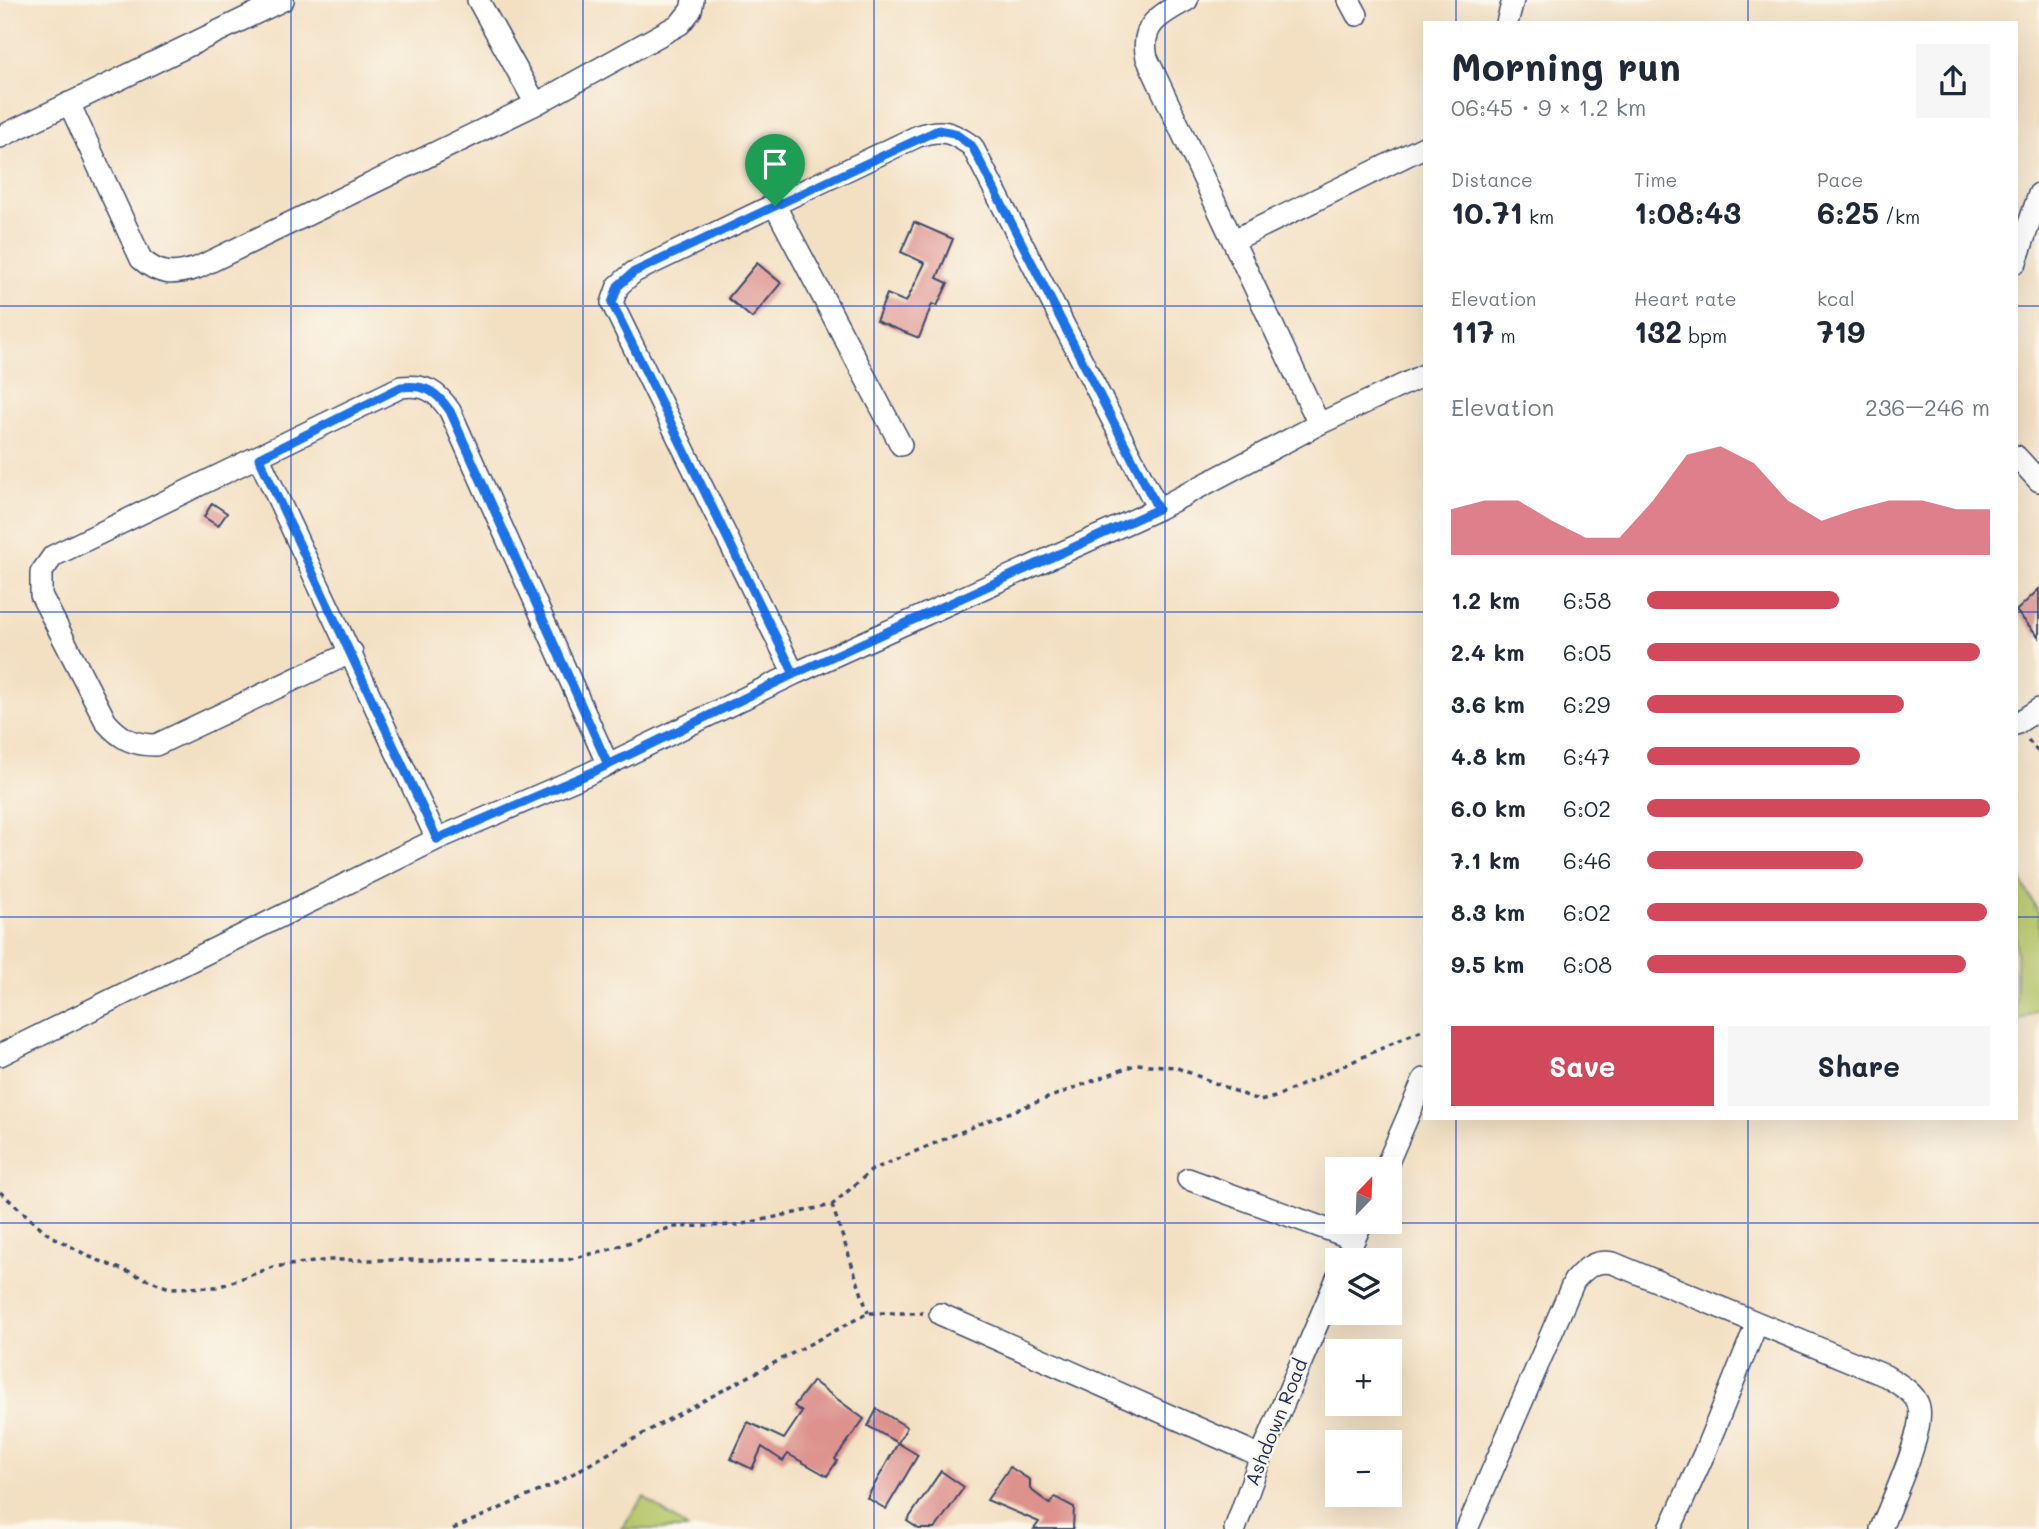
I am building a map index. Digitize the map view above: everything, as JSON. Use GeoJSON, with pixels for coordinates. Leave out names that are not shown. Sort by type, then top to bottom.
{"type":"FeatureCollection","features":[{"type":"Feature","properties":{"kind":"street"},"geometry":{"type":"LineString","coordinates":[[0,137],[283,0]]}},
{"type":"Feature","properties":{"kind":"street"},"geometry":{"type":"LineString","coordinates":[[478,0],[536,104]]}},
{"type":"Feature","properties":{"kind":"street"},"geometry":{"type":"LineString","coordinates":[[69,103],[141,259],[153,271],[174,274],[197,268],[536,104],[680,24],[691,10],[693,0]]}},
{"type":"Feature","properties":{"kind":"street"},"geometry":{"type":"LineString","coordinates":[[1187,0],[1149,25],[1144,44],[1147,58],[1319,424]]}},
{"type":"Feature","properties":{"kind":"street"},"geometry":{"type":"LineString","coordinates":[[1508,21],[1513,0]]}},
{"type":"Feature","properties":{"kind":"street"},"geometry":{"type":"LineString","coordinates":[[794,674],[612,303],[618,286],[634,272],[938,130],[954,133],[972,146],[1158,509]]}},
{"type":"Feature","properties":{"kind":"street"},"geometry":{"type":"LineString","coordinates":[[1234,240],[1423,147]]}},
{"type":"Feature","properties":{"kind":"street"},"geometry":{"type":"LineString","coordinates":[[2018,257],[2038,202]]}},
{"type":"Feature","properties":{"kind":"street"},"geometry":{"type":"LineString","coordinates":[[775,206],[901,445]]}},
{"type":"Feature","properties":{"kind":"street"},"geometry":{"type":"LineString","coordinates":[[0,1055],[437,839],[608,765],[794,674],[1158,509],[1319,424],[1423,375]]}},
{"type":"Feature","properties":{"kind":"street"},"geometry":{"type":"LineString","coordinates":[[352,652],[156,745],[139,745],[119,737],[106,722],[41,595],[41,573],[54,556],[401,387],[419,385],[439,395],[450,411],[608,765]]}},
{"type":"Feature","properties":{"kind":"street"},"geometry":{"type":"LineString","coordinates":[[259,458],[352,652],[437,839]]}},
{"type":"Feature","properties":{"kind":"street"},"geometry":{"type":"LineString","coordinates":[[2018,458],[2039,481]]}},
{"type":"Feature","properties":{"kind":"street"},"geometry":{"type":"LineString","coordinates":[[2018,723],[2039,709]]}},
{"type":"Feature","properties":{"kind":"street"},"geometry":{"type":"LineString","coordinates":[[1390,1157],[1423,1081]]}},
{"type":"Feature","properties":{"kind":"street"},"geometry":{"type":"LineString","coordinates":[[1188,1179],[1325,1220]]}},
{"type":"Feature","properties":{"kind":"street"},"geometry":{"type":"LineString","coordinates":[[1468,1529],[1574,1281],[1591,1264],[1602,1261],[1614,1263],[1886,1376],[1906,1389],[1918,1403],[1919,1426],[1881,1529]]}},
{"type":"Feature","properties":{"kind":"street","name":"Ashdown Road"},"geometry":{"type":"LineString","coordinates":[[1235,1529],[1261,1456],[1325,1306]]}},
{"type":"Feature","properties":{"kind":"street"},"geometry":{"type":"LineString","coordinates":[[940,1314],[1261,1456]]}},
{"type":"Feature","properties":{"kind":"street"},"geometry":{"type":"LineString","coordinates":[[1670,1529],[1704,1454],[1756,1322]]}},
{"type":"Feature","properties":{"kind":"path"},"geometry":{"type":"LineString","coordinates":[[0,1192],[48,1234],[90,1257],[169,1288],[218,1287],[273,1267],[330,1260],[568,1260],[611,1249],[672,1227],[737,1225],[832,1205],[872,1170],[982,1123],[1137,1064],[1175,1067],[1260,1101],[1275,1097],[1423,1029]]}},
{"type":"Feature","properties":{"kind":"path"},"geometry":{"type":"LineString","coordinates":[[832,1205],[868,1313]]}},
{"type":"Feature","properties":{"kind":"path"},"geometry":{"type":"LineString","coordinates":[[453,1529],[553,1485],[671,1418],[868,1313],[940,1314]]}},
{"type":"Feature","properties":{"kind":"green space"},"geometry":{"type":"Polygon","coordinates":[[[2018,874],[2039,914],[2039,1010],[2018,1021],[2018,874]]]}},
{"type":"Feature","properties":{"kind":"green space"},"geometry":{"type":"Polygon","coordinates":[[[644,1497],[688,1529],[621,1529],[644,1497]]]}},
{"type":"Feature","properties":{"kind":"building"},"geometry":{"type":"Polygon","coordinates":[[[914,222],[953,239],[937,278],[948,283],[937,306],[932,304],[919,338],[876,321],[887,294],[906,302],[925,263],[901,252],[914,222]]]}},
{"type":"Feature","properties":{"kind":"building"},"geometry":{"type":"Polygon","coordinates":[[[757,263],[781,283],[752,318],[728,298],[757,263]]]}},
{"type":"Feature","properties":{"kind":"building"},"geometry":{"type":"Polygon","coordinates":[[[212,503],[227,513],[218,526],[204,517],[212,503]]]}},
{"type":"Feature","properties":{"kind":"building"},"geometry":{"type":"Polygon","coordinates":[[[2039,589],[2039,637],[2018,613],[2018,609],[2039,589]]]}},
{"type":"Feature","properties":{"kind":"building"},"geometry":{"type":"Polygon","coordinates":[[[813,1381],[864,1419],[835,1459],[837,1461],[827,1476],[788,1454],[783,1461],[762,1447],[752,1469],[731,1459],[748,1422],[784,1439],[802,1412],[794,1406],[813,1381]]]}},
{"type":"Feature","properties":{"kind":"building"},"geometry":{"type":"Polygon","coordinates":[[[877,1409],[907,1427],[898,1443],[868,1426],[877,1409]]]}},
{"type":"Feature","properties":{"kind":"building"},"geometry":{"type":"Polygon","coordinates":[[[898,1443],[918,1455],[886,1509],[867,1498],[898,1443]]]}},
{"type":"Feature","properties":{"kind":"building"},"geometry":{"type":"Polygon","coordinates":[[[1010,1467],[1030,1480],[1030,1489],[1050,1504],[1055,1497],[1074,1507],[1073,1529],[1034,1529],[1039,1522],[987,1500],[1010,1467]]]}},
{"type":"Feature","properties":{"kind":"building"},"geometry":{"type":"Polygon","coordinates":[[[941,1471],[964,1487],[935,1529],[919,1529],[907,1521],[941,1471]]]}},
{"type":"Feature","properties":{"kind":"route"},"geometry":{"type":"LineString","coordinates":[[775,206],[634,272],[618,286],[612,303],[794,674],[608,765],[450,411],[439,395],[419,385],[401,387],[259,458],[352,652],[437,839],[608,765],[701,720],[794,674],[1158,509],[972,146],[954,133],[938,130],[918,136],[775,206]]}}]}
